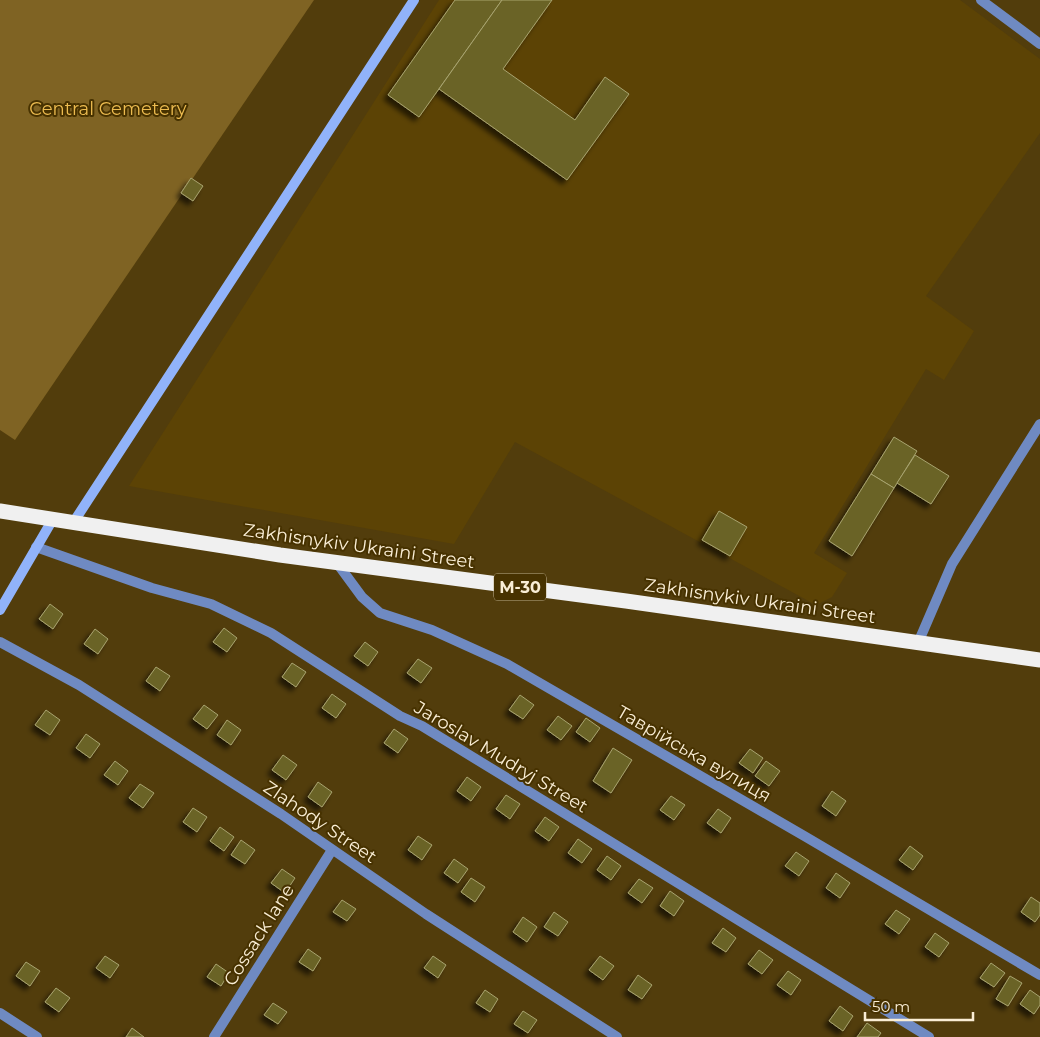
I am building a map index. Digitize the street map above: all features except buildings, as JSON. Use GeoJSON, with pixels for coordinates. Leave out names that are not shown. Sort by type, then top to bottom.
{"type":"FeatureCollection","features":[{"type":"Feature","properties":{"kind":"highway","name":"Zakhisnykiv Ukraini Street"},"geometry":{"type":"LineString","coordinates":[[0,511],[337,563],[1040,660]]}},
{"type":"Feature","properties":{"kind":"main road"},"geometry":{"type":"LineString","coordinates":[[74,523],[414,0]]}},
{"type":"Feature","properties":{"kind":"main road"},"geometry":{"type":"LineString","coordinates":[[0,610],[53,519]]}},
{"type":"Feature","properties":{"kind":"street"},"geometry":{"type":"LineString","coordinates":[[981,0],[1040,44]]}},
{"type":"Feature","properties":{"kind":"street"},"geometry":{"type":"LineString","coordinates":[[918,643],[952,564],[1040,424]]}},
{"type":"Feature","properties":{"kind":"street","name":"Jaroslav Mudryj Street"},"geometry":{"type":"LineString","coordinates":[[36,547],[152,588],[211,604],[272,633],[400,716],[439,736],[930,1037]]}},
{"type":"Feature","properties":{"kind":"street","name":"Таврійська вулиця"},"geometry":{"type":"LineString","coordinates":[[337,563],[362,597],[380,613],[432,630],[507,664],[806,837],[1040,976]]}},
{"type":"Feature","properties":{"kind":"street","name":"Zlahody Street"},"geometry":{"type":"LineString","coordinates":[[0,642],[79,685],[281,814],[426,914],[618,1037]]}},
{"type":"Feature","properties":{"kind":"street","name":"Cossack lane"},"geometry":{"type":"LineString","coordinates":[[214,1037],[332,850]]}},
{"type":"Feature","properties":{"kind":"street"},"geometry":{"type":"LineString","coordinates":[[0,1013],[37,1037]]}},
{"type":"Feature","properties":{"kind":"shaded area"},"geometry":{"type":"Polygon","coordinates":[[[439,0],[960,0],[1040,59],[1040,133],[926,296],[974,331],[944,380],[926,369],[814,553],[847,573],[832,597],[816,605],[515,442],[454,544],[129,486],[439,0]]]}},
{"type":"Feature","properties":{"kind":"green space","name":"Central Cemetery"},"geometry":{"type":"Polygon","coordinates":[[[0,0],[314,0],[15,440],[0,430],[0,0]]]}}]}
